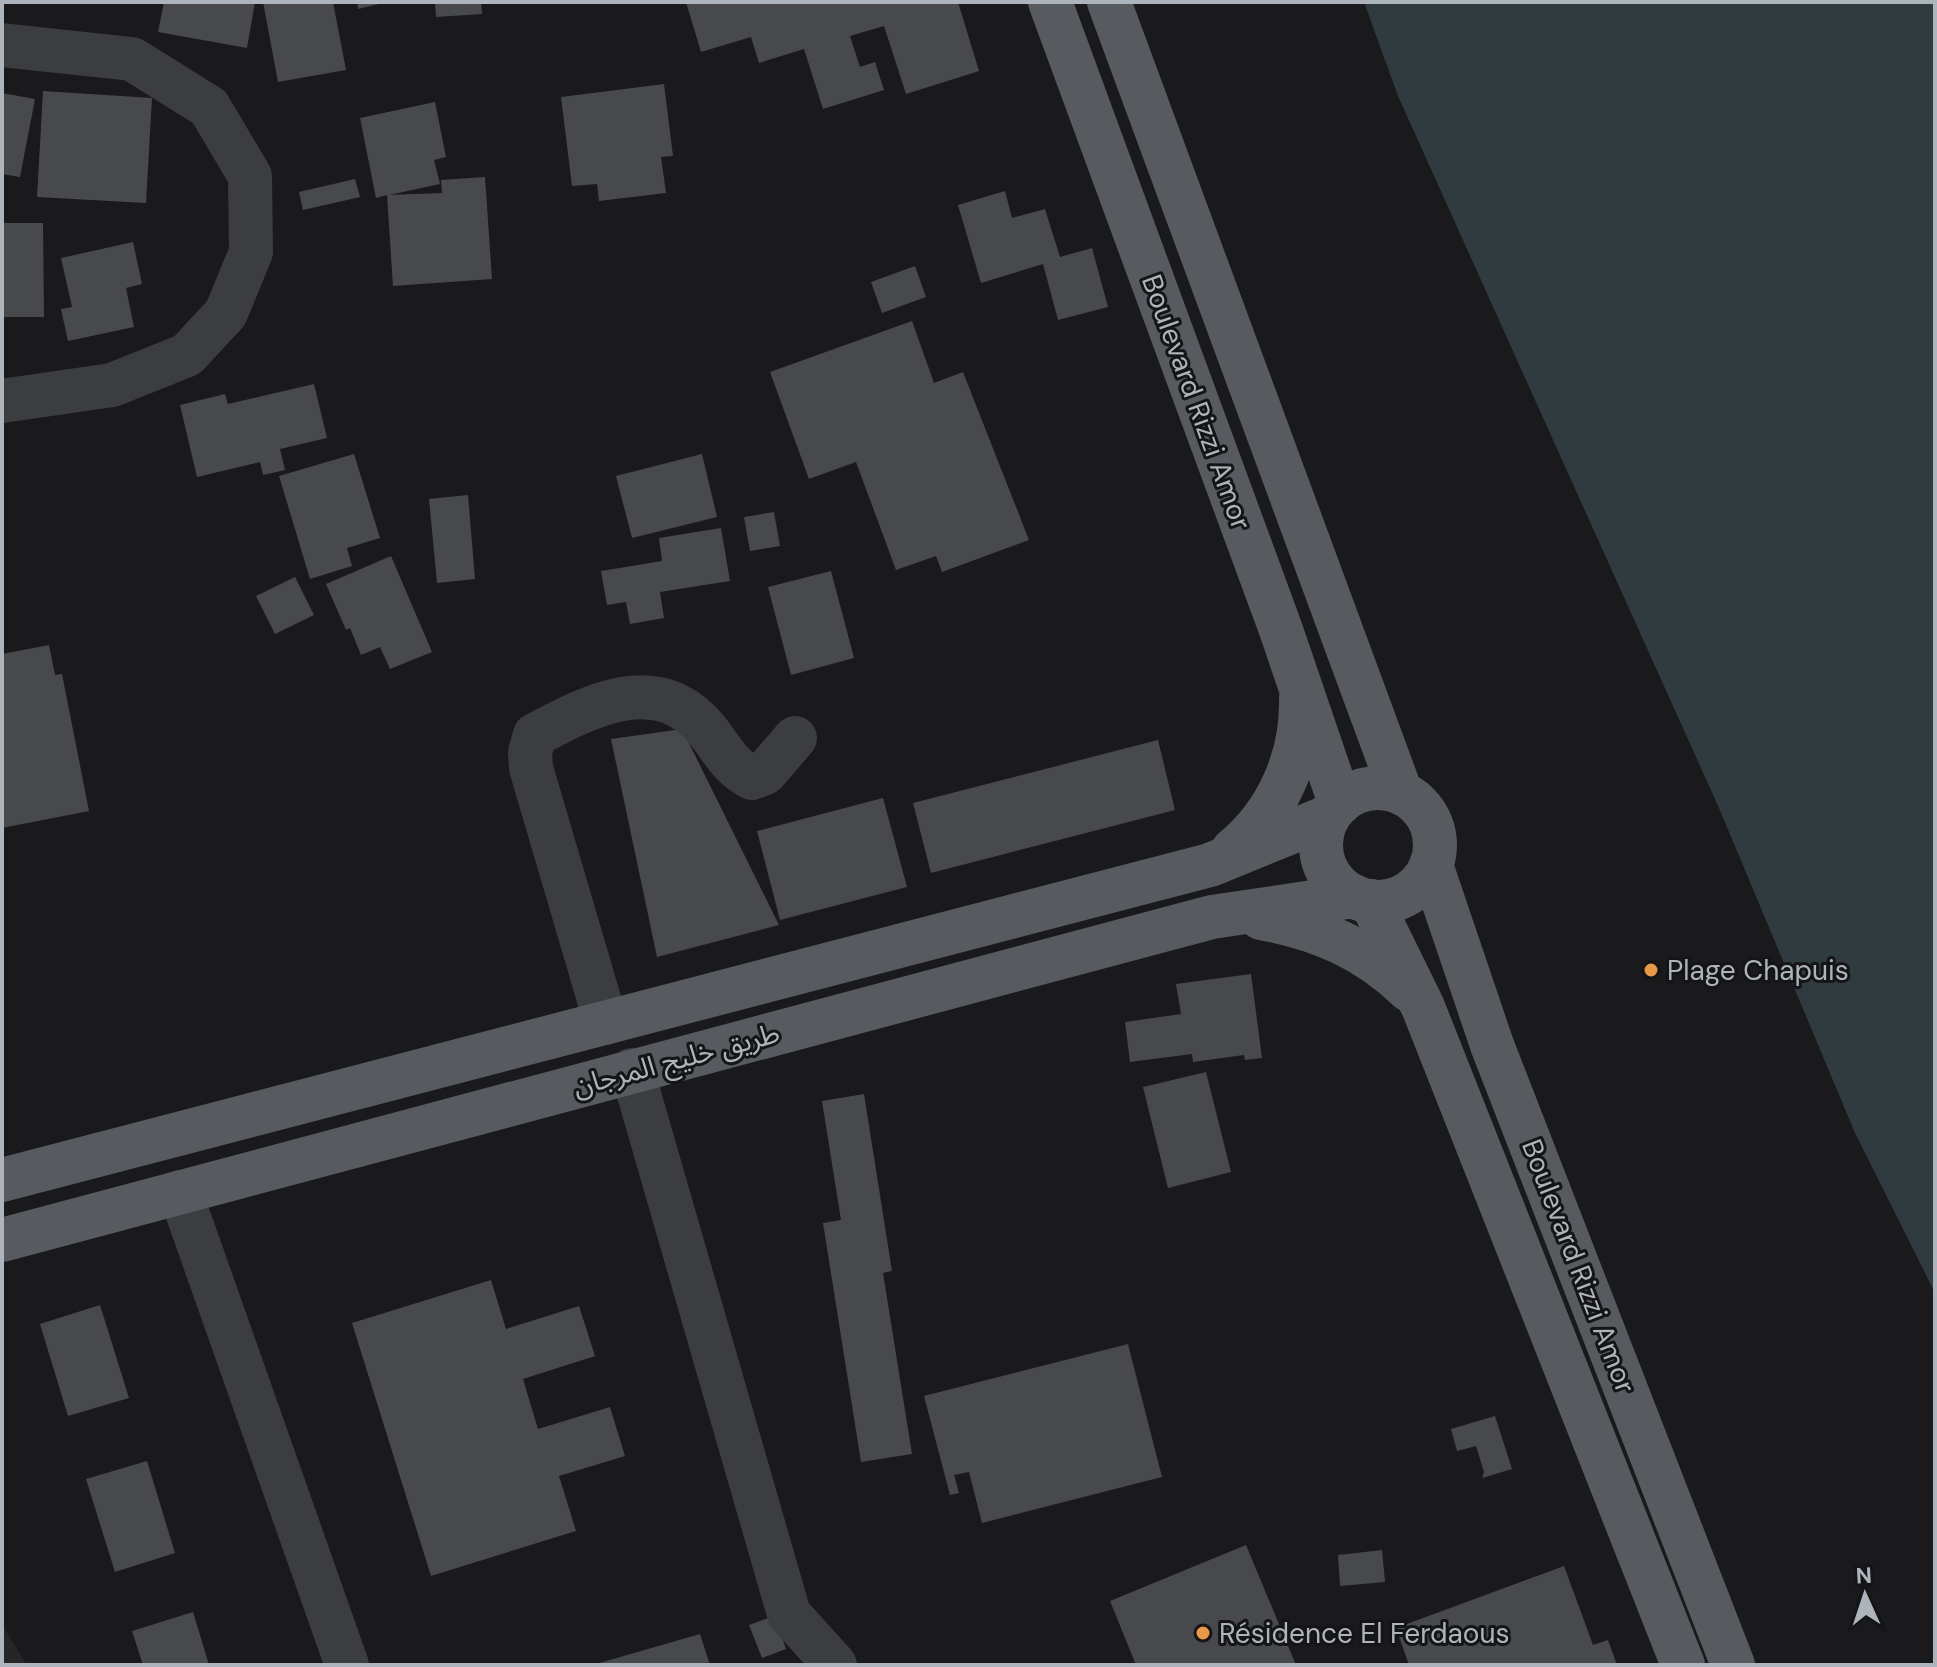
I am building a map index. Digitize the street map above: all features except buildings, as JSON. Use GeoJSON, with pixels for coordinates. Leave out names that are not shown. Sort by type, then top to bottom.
{"type":"FeatureCollection","features":[{"type":"Feature","properties":{"kind":"main road","name":"Boulevard Rizzi Amor"},"geometry":{"type":"LineString","coordinates":[[1050,2],[1300,685],[1334,810]]}},
{"type":"Feature","properties":{"kind":"main road","name":"Boulevard Rizzi Amor"},"geometry":{"type":"LineString","coordinates":[[1109,2],[1401,793]]}},
{"type":"Feature","properties":{"kind":"main road"},"geometry":{"type":"LineString","coordinates":[[1210,865],[1237,847],[1260,823],[1285,781],[1299,734],[1300,685]]}},
{"type":"Feature","properties":{"kind":"main road"},"geometry":{"type":"LineString","coordinates":[[1368,789],[1401,793],[1423,810],[1430,823],[1434,837],[1431,865],[1421,881],[1407,893],[1390,900],[1362,899],[1338,886],[1321,854],[1321,835],[1334,810],[1353,793],[1368,789]]}},
{"type":"Feature","properties":{"kind":"main road","name":"طريق خليج المرجان"},"geometry":{"type":"LineString","coordinates":[[2,1180],[1210,865],[1334,810]]}},
{"type":"Feature","properties":{"kind":"main road","name":"Boulevard Rizzi Amor"},"geometry":{"type":"LineString","coordinates":[[1431,865],[1492,1045],[1733,1665]]}},
{"type":"Feature","properties":{"kind":"main road","name":"Boulevard Rizzi Amor"},"geometry":{"type":"LineString","coordinates":[[1362,899],[1423,1007],[1683,1665]]}},
{"type":"Feature","properties":{"kind":"main road","name":"طريق خليج المرجان"},"geometry":{"type":"LineString","coordinates":[[2,1240],[1212,917],[1362,899]]}},
{"type":"Feature","properties":{"kind":"main road"},"geometry":{"type":"LineString","coordinates":[[1212,917],[1259,917],[1329,935],[1390,973],[1423,1007]]}},
{"type":"Feature","properties":{"kind":"main road"},"geometry":{"type":"LineString","coordinates":[[57,1166],[74,1221]]}},
{"type":"Feature","properties":{"kind":"street"},"geometry":{"type":"LineString","coordinates":[[2,45],[132,59],[209,107],[250,176],[251,252],[226,313],[187,355],[112,385],[2,401]]}},
{"type":"Feature","properties":{"kind":"street"},"geometry":{"type":"LineString","coordinates":[[606,1023],[531,768],[530,752],[535,735],[571,716],[633,694],[680,705],[705,728],[736,770],[752,778],[765,773],[795,738]]}},
{"type":"Feature","properties":{"kind":"street"},"geometry":{"type":"LineString","coordinates":[[632,1070],[789,1614],[835,1665]]}},
{"type":"Feature","properties":{"kind":"street"},"geometry":{"type":"LineString","coordinates":[[180,1192],[347,1665]]}},
{"type":"Feature","properties":{"kind":"shaded area"},"geometry":{"type":"Polygon","coordinates":[[[1364,2],[1935,2],[1935,1293],[1855,1133],[1719,808],[1398,96],[1364,2]]]}},
{"type":"Feature","properties":{"kind":"shaded area"},"geometry":{"type":"Polygon","coordinates":[[[2,1625],[27,1665],[2,1665],[2,1625]]]}},
{"type":"Feature","properties":{"kind":"place","name":"Plage Chapuis"},"geometry":{"type":"Point","coordinates":[1651,970]}},
{"type":"Feature","properties":{"kind":"place","name":"Résidence El Ferdaous"},"geometry":{"type":"Point","coordinates":[1203,1633]}}]}
